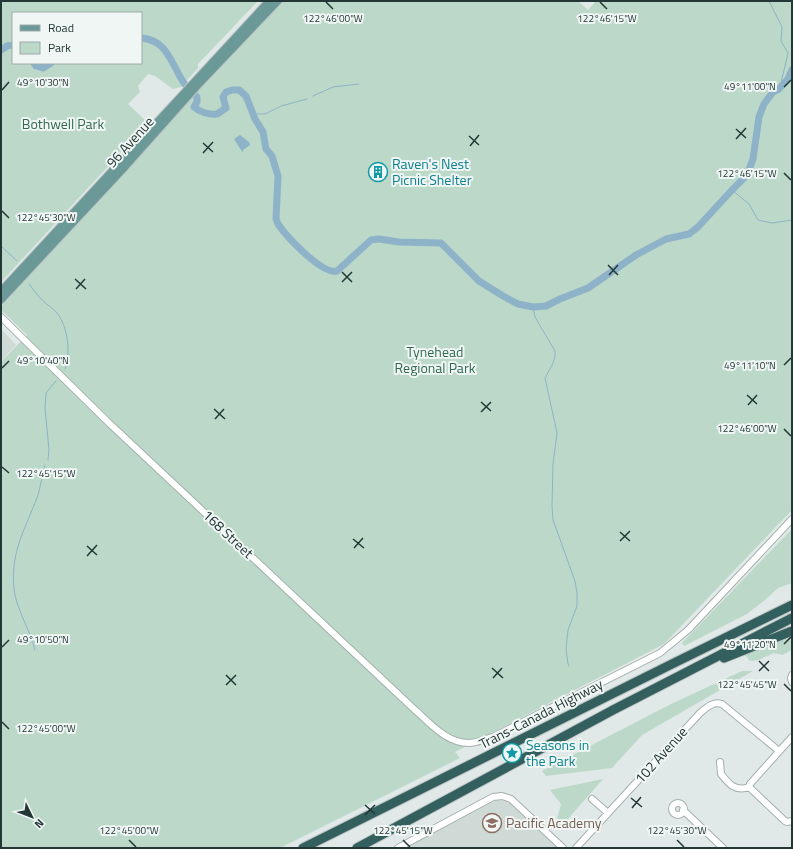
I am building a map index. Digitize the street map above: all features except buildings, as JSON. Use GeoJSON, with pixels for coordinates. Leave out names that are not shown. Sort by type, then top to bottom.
{"type":"FeatureCollection","features":[{"type":"Feature","properties":{"kind":"highway","name":"Trans-Canada Highway"},"geometry":{"type":"LineString","coordinates":[[303,848],[792,605]]}},
{"type":"Feature","properties":{"kind":"highway","name":"Trans-Canada Highway"},"geometry":{"type":"LineString","coordinates":[[357,848],[683,674],[792,618]]}},
{"type":"Feature","properties":{"kind":"highway"},"geometry":{"type":"LineString","coordinates":[[683,674],[792,631]]}},
{"type":"Feature","properties":{"kind":"main road","name":"96 Avenue"},"geometry":{"type":"LineString","coordinates":[[1,300],[125,167],[197,82],[269,1]]}},
{"type":"Feature","properties":{"kind":"main road","name":"96 Avenue"},"geometry":{"type":"LineString","coordinates":[[197,82],[278,1]]}},
{"type":"Feature","properties":{"kind":"main road","name":"96 Avenue"},"geometry":{"type":"LineString","coordinates":[[1,291],[185,96]]}},
{"type":"Feature","properties":{"kind":"street","name":"168 Street"},"geometry":{"type":"LineString","coordinates":[[1,317],[109,423],[414,709],[445,735],[462,742],[478,742],[493,737],[660,653],[688,630],[792,519]]}},
{"type":"Feature","properties":{"kind":"street"},"geometry":{"type":"LineString","coordinates":[[792,675],[792,682]]}},
{"type":"Feature","properties":{"kind":"street","name":"102 Avenue"},"geometry":{"type":"LineString","coordinates":[[576,848],[700,713],[709,706],[717,703],[722,704],[779,751]]}},
{"type":"Feature","properties":{"kind":"street"},"geometry":{"type":"LineString","coordinates":[[720,762],[721,774],[733,786],[740,789],[749,787],[792,737]]}},
{"type":"Feature","properties":{"kind":"street"},"geometry":{"type":"LineString","coordinates":[[749,787],[785,821],[791,822]]}},
{"type":"Feature","properties":{"kind":"street"},"geometry":{"type":"LineString","coordinates":[[398,848],[493,797],[502,796],[511,799],[563,848]]}},
{"type":"Feature","properties":{"kind":"street"},"geometry":{"type":"LineString","coordinates":[[592,799],[608,814]]}},
{"type":"Feature","properties":{"kind":"street"},"geometry":{"type":"LineString","coordinates":[[684,810],[723,848]]}},
{"type":"Feature","properties":{"kind":"shaded area"},"geometry":{"type":"Polygon","coordinates":[[[1,329],[16,345],[1,361],[1,329]]]}},
{"type":"Feature","properties":{"kind":"shaded area","name":"Pacific Academy"},"geometry":{"type":"Polygon","coordinates":[[[500,800],[510,803],[558,848],[405,848],[492,802],[500,800]]]}},
{"type":"Feature","properties":{"kind":"green space","name":"Bothwell Park"},"geometry":{"type":"Polygon","coordinates":[[[1,1],[258,1],[198,64],[198,68],[181,87],[173,89],[155,76],[148,74],[138,86],[140,92],[128,104],[148,123],[1,282],[1,1]]]}},
{"type":"Feature","properties":{"kind":"green space","name":"Tynehead Regional Park"},"geometry":{"type":"Polygon","coordinates":[[[281,1],[578,1],[588,10],[596,1],[792,1],[792,510],[664,644],[455,752],[460,758],[280,848],[1,848],[1,362],[27,335],[1,310],[1,306],[169,121],[281,1]]]}},
{"type":"Feature","properties":{"kind":"green space"},"geometry":{"type":"Polygon","coordinates":[[[792,529],[792,583],[778,588],[747,614],[684,646],[682,643],[792,529]]]}},
{"type":"Feature","properties":{"kind":"green space"},"geometry":{"type":"Polygon","coordinates":[[[792,635],[792,650],[782,655],[774,653],[758,660],[750,661],[745,655],[792,635]]]}},
{"type":"Feature","properties":{"kind":"green space"},"geometry":{"type":"Polygon","coordinates":[[[742,671],[753,671],[642,735],[612,768],[546,776],[542,771],[667,706],[742,671]]]}},
{"type":"Feature","properties":{"kind":"green space"},"geometry":{"type":"Polygon","coordinates":[[[603,779],[559,829],[556,823],[561,804],[550,790],[603,779]]]}},
{"type":"Feature","properties":{"kind":"water"},"geometry":{"type":"Polygon","coordinates":[[[240,135],[249,142],[250,145],[243,150],[243,153],[234,139],[240,135]]]}},
{"type":"Feature","properties":{"kind":"waterway"},"geometry":{"type":"LineString","coordinates":[[769,1],[782,27],[781,41],[788,53],[780,87]]}},
{"type":"Feature","properties":{"kind":"waterway"},"geometry":{"type":"LineString","coordinates":[[142,38],[157,43],[168,54],[185,85],[197,97],[197,102],[194,107],[199,110],[208,114],[217,114],[226,108],[223,97],[226,92],[232,90],[239,90],[246,96],[255,119],[263,132],[266,149],[272,156],[278,176],[276,219],[278,224],[288,237],[314,261],[330,271],[337,271],[371,240],[379,239],[399,242],[441,243],[479,281],[518,304],[533,307],[546,306],[588,288],[636,255],[666,239],[689,234],[698,227],[747,175],[753,159],[759,117],[764,104],[773,92],[779,89],[788,79],[792,70]]}},
{"type":"Feature","properties":{"kind":"waterway"},"geometry":{"type":"LineString","coordinates":[[1,50],[7,46],[12,45]]}},
{"type":"Feature","properties":{"kind":"waterway"},"geometry":{"type":"LineString","coordinates":[[35,64],[36,66],[43,68],[49,64]]}},
{"type":"Feature","properties":{"kind":"waterway"},"geometry":{"type":"LineString","coordinates":[[313,96],[333,87],[359,84]]}},
{"type":"Feature","properties":{"kind":"waterway"},"geometry":{"type":"LineString","coordinates":[[253,114],[265,114],[281,106],[307,99]]}},
{"type":"Feature","properties":{"kind":"waterway"},"geometry":{"type":"LineString","coordinates":[[732,190],[749,204],[758,220],[772,223],[792,220]]}},
{"type":"Feature","properties":{"kind":"waterway"},"geometry":{"type":"LineString","coordinates":[[1,246],[17,261]]}},
{"type":"Feature","properties":{"kind":"waterway"},"geometry":{"type":"LineString","coordinates":[[29,284],[37,295],[57,313],[64,325],[68,348],[65,369]]}},
{"type":"Feature","properties":{"kind":"waterway"},"geometry":{"type":"LineString","coordinates":[[533,307],[535,317],[555,351],[553,362],[545,378],[557,433],[553,464],[553,520],[575,581],[577,593],[577,606],[568,630],[566,649],[569,666]]}},
{"type":"Feature","properties":{"kind":"waterway"},"geometry":{"type":"LineString","coordinates":[[48,460],[49,450],[45,408],[46,393],[56,381]]}},
{"type":"Feature","properties":{"kind":"waterway"},"geometry":{"type":"LineString","coordinates":[[35,650],[17,604],[13,575],[14,563],[20,540],[38,495],[45,465]]}},
{"type":"Feature","properties":{"kind":"place","name":"Raven's Nest Picnic Shelter"},"geometry":{"type":"Point","coordinates":[378,172]}},
{"type":"Feature","properties":{"kind":"place","name":"Seasons in the Park"},"geometry":{"type":"Point","coordinates":[512,753]}},
{"type":"Feature","properties":{"kind":"place","name":"Pacific Academy"},"geometry":{"type":"Point","coordinates":[492,823]}}]}
